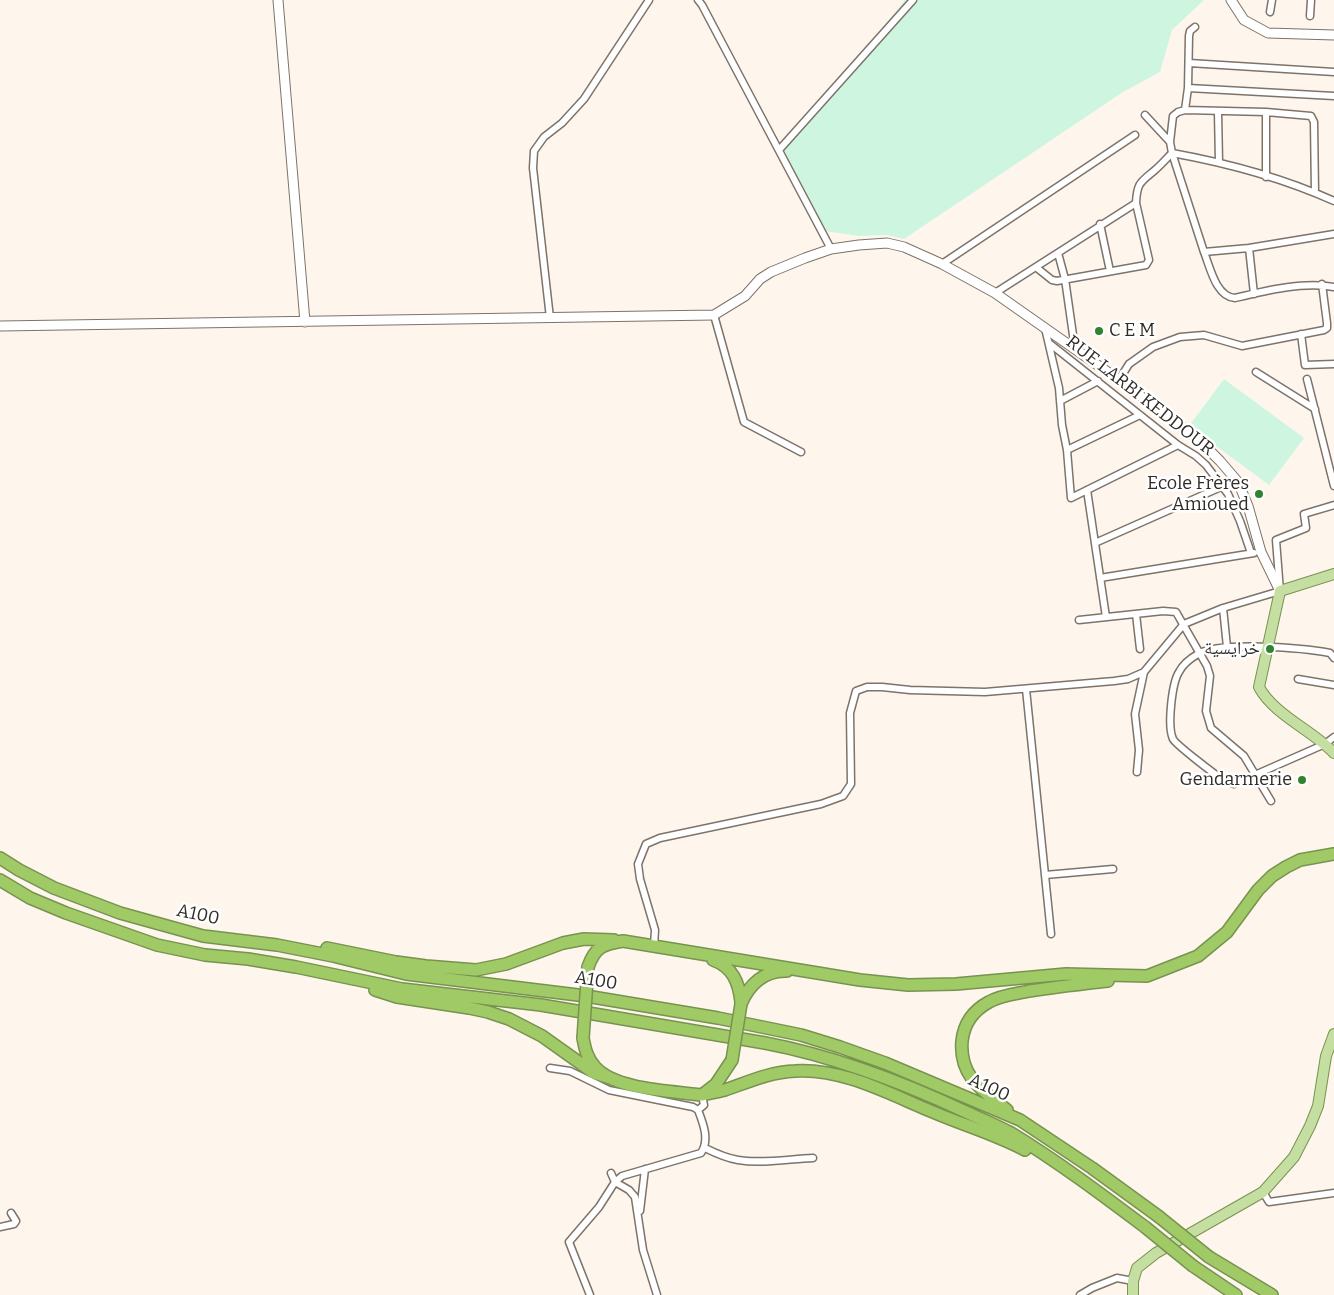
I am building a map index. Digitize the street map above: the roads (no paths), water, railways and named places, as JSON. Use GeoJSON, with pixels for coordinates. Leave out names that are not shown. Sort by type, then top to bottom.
{"type":"FeatureCollection","features":[{"type":"Feature","properties":{"kind":"highway"},"geometry":{"type":"LineString","coordinates":[[1020,1120],[981,1089],[970,1078],[964,1065],[961,1050],[962,1036],[967,1022],[976,1011],[995,999],[1023,992],[1147,976],[1198,956],[1227,932],[1258,890],[1272,876],[1300,860],[1334,854]]}},
{"type":"Feature","properties":{"kind":"highway","name":"A100"},"geometry":{"type":"LineString","coordinates":[[0,858],[54,888],[120,913],[203,936],[277,945],[333,956],[406,974],[586,996],[718,1018],[801,1035],[885,1062],[1020,1120],[1078,1158],[1158,1216],[1209,1257],[1272,1295]]}},
{"type":"Feature","properties":{"kind":"highway","name":"A100"},"geometry":{"type":"LineString","coordinates":[[0,880],[30,898],[66,913],[158,945],[324,972],[402,989],[541,1005],[798,1049],[905,1085],[1010,1133],[1088,1184],[1193,1266],[1236,1295]]}},
{"type":"Feature","properties":{"kind":"highway"},"geometry":{"type":"LineString","coordinates":[[277,945],[319,946],[396,962],[476,970],[506,964],[563,944],[584,939],[606,938],[690,953],[908,985],[956,984],[1066,974],[1147,976]]}},
{"type":"Feature","properties":{"kind":"highway"},"geometry":{"type":"LineString","coordinates":[[610,1078],[596,1068],[589,1059],[585,1049],[583,1038],[588,966],[592,956],[598,949],[607,943],[623,941]]}},
{"type":"Feature","properties":{"kind":"highway"},"geometry":{"type":"LineString","coordinates":[[690,953],[720,962],[727,968],[734,975],[739,987],[741,1004]]}},
{"type":"Feature","properties":{"kind":"highway"},"geometry":{"type":"LineString","coordinates":[[702,1095],[716,1084],[732,1060],[741,1004],[746,992],[764,976],[778,971],[823,973]]}},
{"type":"Feature","properties":{"kind":"highway"},"geometry":{"type":"LineString","coordinates":[[324,972],[398,997],[468,1008],[509,1019],[542,1036],[594,1073],[640,1086],[702,1095],[722,1091],[781,1072],[825,1072],[869,1085],[934,1113],[978,1128],[1018,1146],[1088,1184]]}},
{"type":"Feature","properties":{"kind":"main road"},"geometry":{"type":"LineString","coordinates":[[278,0],[304,322]]}},
{"type":"Feature","properties":{"kind":"main road"},"geometry":{"type":"LineString","coordinates":[[1231,0],[1244,20],[1268,33],[1334,35]]}},
{"type":"Feature","properties":{"kind":"main road"},"geometry":{"type":"LineString","coordinates":[[0,326],[714,315],[745,296],[760,279],[771,272],[804,258],[830,249],[859,245],[887,243],[904,246],[995,293],[1119,380],[1198,439],[1220,460],[1238,482],[1248,506],[1261,552],[1280,591],[1259,687],[1271,703],[1334,753]]}},
{"type":"Feature","properties":{"kind":"main road"},"geometry":{"type":"LineString","coordinates":[[1280,591],[1334,574]]}},
{"type":"Feature","properties":{"kind":"main road"},"geometry":{"type":"LineString","coordinates":[[1133,1295],[1133,1281],[1137,1268],[1156,1253],[1263,1192],[1294,1157],[1318,1106],[1326,1056],[1334,1034]]}},
{"type":"Feature","properties":{"kind":"street"},"geometry":{"type":"LineString","coordinates":[[550,318],[533,168],[534,150],[544,136],[562,123],[584,99],[648,0]]}},
{"type":"Feature","properties":{"kind":"street"},"geometry":{"type":"LineString","coordinates":[[698,0],[830,249]]}},
{"type":"Feature","properties":{"kind":"street"},"geometry":{"type":"LineString","coordinates":[[779,150],[913,0]]}},
{"type":"Feature","properties":{"kind":"street"},"geometry":{"type":"LineString","coordinates":[[1270,12],[1272,0]]}},
{"type":"Feature","properties":{"kind":"street"},"geometry":{"type":"LineString","coordinates":[[1310,16],[1311,0]]}},
{"type":"Feature","properties":{"kind":"street"},"geometry":{"type":"LineString","coordinates":[[1185,110],[1188,88],[1188,36],[1195,27]]}},
{"type":"Feature","properties":{"kind":"street"},"geometry":{"type":"LineString","coordinates":[[1189,63],[1334,72]]}},
{"type":"Feature","properties":{"kind":"street"},"geometry":{"type":"LineString","coordinates":[[1188,88],[1334,96]]}},
{"type":"Feature","properties":{"kind":"street"},"geometry":{"type":"LineString","coordinates":[[1315,192],[1313,118],[1311,116],[1266,112],[1185,110],[1173,116],[1170,142],[1172,152],[1204,252],[1220,290],[1230,298],[1235,298],[1322,284],[1334,286]]}},
{"type":"Feature","properties":{"kind":"street"},"geometry":{"type":"LineString","coordinates":[[1218,112],[1219,162]]}},
{"type":"Feature","properties":{"kind":"street"},"geometry":{"type":"LineString","coordinates":[[1266,112],[1266,177]]}},
{"type":"Feature","properties":{"kind":"street"},"geometry":{"type":"LineString","coordinates":[[1145,115],[1170,142]]}},
{"type":"Feature","properties":{"kind":"street"},"geometry":{"type":"LineString","coordinates":[[942,264],[1135,135]]}},
{"type":"Feature","properties":{"kind":"street"},"geometry":{"type":"LineString","coordinates":[[1172,152],[1219,162],[1315,192],[1334,201]]}},
{"type":"Feature","properties":{"kind":"street"},"geometry":{"type":"LineString","coordinates":[[1037,268],[1052,280],[1057,281],[1149,263],[1136,202],[1138,186],[1142,179],[1156,170],[1172,152]]}},
{"type":"Feature","properties":{"kind":"street"},"geometry":{"type":"LineString","coordinates":[[995,293],[1037,268],[1100,224],[1136,202]]}},
{"type":"Feature","properties":{"kind":"street"},"geometry":{"type":"LineString","coordinates":[[1100,224],[1110,271]]}},
{"type":"Feature","properties":{"kind":"street"},"geometry":{"type":"LineString","coordinates":[[1204,252],[1248,248],[1334,234]]}},
{"type":"Feature","properties":{"kind":"street"},"geometry":{"type":"LineString","coordinates":[[1248,248],[1254,294]]}},
{"type":"Feature","properties":{"kind":"street"},"geometry":{"type":"LineString","coordinates":[[1058,253],[1065,279],[1074,349]]}},
{"type":"Feature","properties":{"kind":"street"},"geometry":{"type":"LineString","coordinates":[[1119,380],[1129,364],[1153,347],[1180,337],[1204,335],[1242,346],[1324,330],[1327,328],[1322,284]]}},
{"type":"Feature","properties":{"kind":"street"},"geometry":{"type":"LineString","coordinates":[[714,315],[744,422],[801,452]]}},
{"type":"Feature","properties":{"kind":"street"},"geometry":{"type":"LineString","coordinates":[[1045,328],[1059,388],[1071,498],[1178,445]]}},
{"type":"Feature","properties":{"kind":"street"},"geometry":{"type":"LineString","coordinates":[[1301,334],[1305,365],[1334,364]]}},
{"type":"Feature","properties":{"kind":"street","name":"RUE LARBI KEDDOUR"},"geometry":{"type":"LineString","coordinates":[[1049,343],[1206,465],[1228,494],[1251,553]]}},
{"type":"Feature","properties":{"kind":"street"},"geometry":{"type":"LineString","coordinates":[[1256,372],[1314,409]]}},
{"type":"Feature","properties":{"kind":"street"},"geometry":{"type":"LineString","coordinates":[[1307,380],[1334,486]]}},
{"type":"Feature","properties":{"kind":"street"},"geometry":{"type":"LineString","coordinates":[[1060,401],[1098,381]]}},
{"type":"Feature","properties":{"kind":"street"},"geometry":{"type":"LineString","coordinates":[[1067,450],[1140,415]]}},
{"type":"Feature","properties":{"kind":"street"},"geometry":{"type":"LineString","coordinates":[[1095,543],[1221,487]]}},
{"type":"Feature","properties":{"kind":"street"},"geometry":{"type":"LineString","coordinates":[[1087,490],[1106,617]]}},
{"type":"Feature","properties":{"kind":"street"},"geometry":{"type":"LineString","coordinates":[[654,946],[655,930],[640,879],[638,864],[646,844],[660,838],[821,804],[843,796],[852,784],[850,713],[856,692],[867,687],[945,692],[985,692],[1128,679],[1144,672],[1184,624],[1223,608],[1280,591],[1276,540],[1306,528],[1304,514],[1334,505]]}},
{"type":"Feature","properties":{"kind":"street"},"geometry":{"type":"LineString","coordinates":[[1100,578],[1261,552]]}},
{"type":"Feature","properties":{"kind":"street"},"geometry":{"type":"LineString","coordinates":[[1223,608],[1227,647]]}},
{"type":"Feature","properties":{"kind":"street"},"geometry":{"type":"LineString","coordinates":[[1079,620],[1176,612],[1208,666],[1210,676],[1206,711],[1211,728],[1244,756],[1257,774],[1271,800]]}},
{"type":"Feature","properties":{"kind":"street"},"geometry":{"type":"LineString","coordinates":[[1136,614],[1140,649]]}},
{"type":"Feature","properties":{"kind":"street"},"geometry":{"type":"LineString","coordinates":[[1234,784],[1208,769],[1173,740],[1169,718],[1177,674],[1184,664],[1200,652],[1227,647],[1268,647],[1317,651],[1330,653],[1334,658]]}},
{"type":"Feature","properties":{"kind":"street"},"geometry":{"type":"LineString","coordinates":[[1137,772],[1140,750],[1136,714],[1144,672]]}},
{"type":"Feature","properties":{"kind":"street"},"geometry":{"type":"LineString","coordinates":[[1298,679],[1334,686]]}},
{"type":"Feature","properties":{"kind":"street"},"geometry":{"type":"LineString","coordinates":[[1026,689],[1051,934]]}},
{"type":"Feature","properties":{"kind":"street"},"geometry":{"type":"LineString","coordinates":[[1257,774],[1325,744],[1334,736]]}},
{"type":"Feature","properties":{"kind":"street"},"geometry":{"type":"LineString","coordinates":[[1045,875],[1113,868]]}},
{"type":"Feature","properties":{"kind":"street"},"geometry":{"type":"LineString","coordinates":[[550,1068],[570,1071],[609,1090],[685,1105],[698,1110]]}},
{"type":"Feature","properties":{"kind":"street"},"geometry":{"type":"LineString","coordinates":[[698,1110],[704,1105],[702,1095]]}},
{"type":"Feature","properties":{"kind":"street"},"geometry":{"type":"LineString","coordinates":[[590,1295],[569,1242],[599,1207],[615,1182],[622,1176],[693,1156],[705,1148],[705,1133],[698,1110]]}},
{"type":"Feature","properties":{"kind":"street"},"geometry":{"type":"LineString","coordinates":[[705,1148],[721,1156],[738,1161],[812,1158]]}},
{"type":"Feature","properties":{"kind":"street"},"geometry":{"type":"LineString","coordinates":[[639,1219],[644,1170]]}},
{"type":"Feature","properties":{"kind":"street"},"geometry":{"type":"LineString","coordinates":[[611,1174],[615,1182],[629,1190],[634,1198],[643,1250],[657,1295]]}},
{"type":"Feature","properties":{"kind":"street"},"geometry":{"type":"LineString","coordinates":[[1263,1192],[1269,1202],[1334,1193]]}},
{"type":"Feature","properties":{"kind":"street"},"geometry":{"type":"LineString","coordinates":[[0,1227],[14,1224],[15,1216],[11,1213]]}},
{"type":"Feature","properties":{"kind":"street"},"geometry":{"type":"LineString","coordinates":[[1080,1295],[1117,1278],[1133,1281]]}},
{"type":"Feature","properties":{"kind":"place","name":"C E M"},"geometry":{"type":"Point","coordinates":[1099,331]}},
{"type":"Feature","properties":{"kind":"place","name":"Ecole Frères Amioued"},"geometry":{"type":"Point","coordinates":[1259,494]}},
{"type":"Feature","properties":{"kind":"place","name":"خرايسية"},"geometry":{"type":"Point","coordinates":[1270,649]}},
{"type":"Feature","properties":{"kind":"place","name":"Gendarmerie"},"geometry":{"type":"Point","coordinates":[1302,780]}}]}
